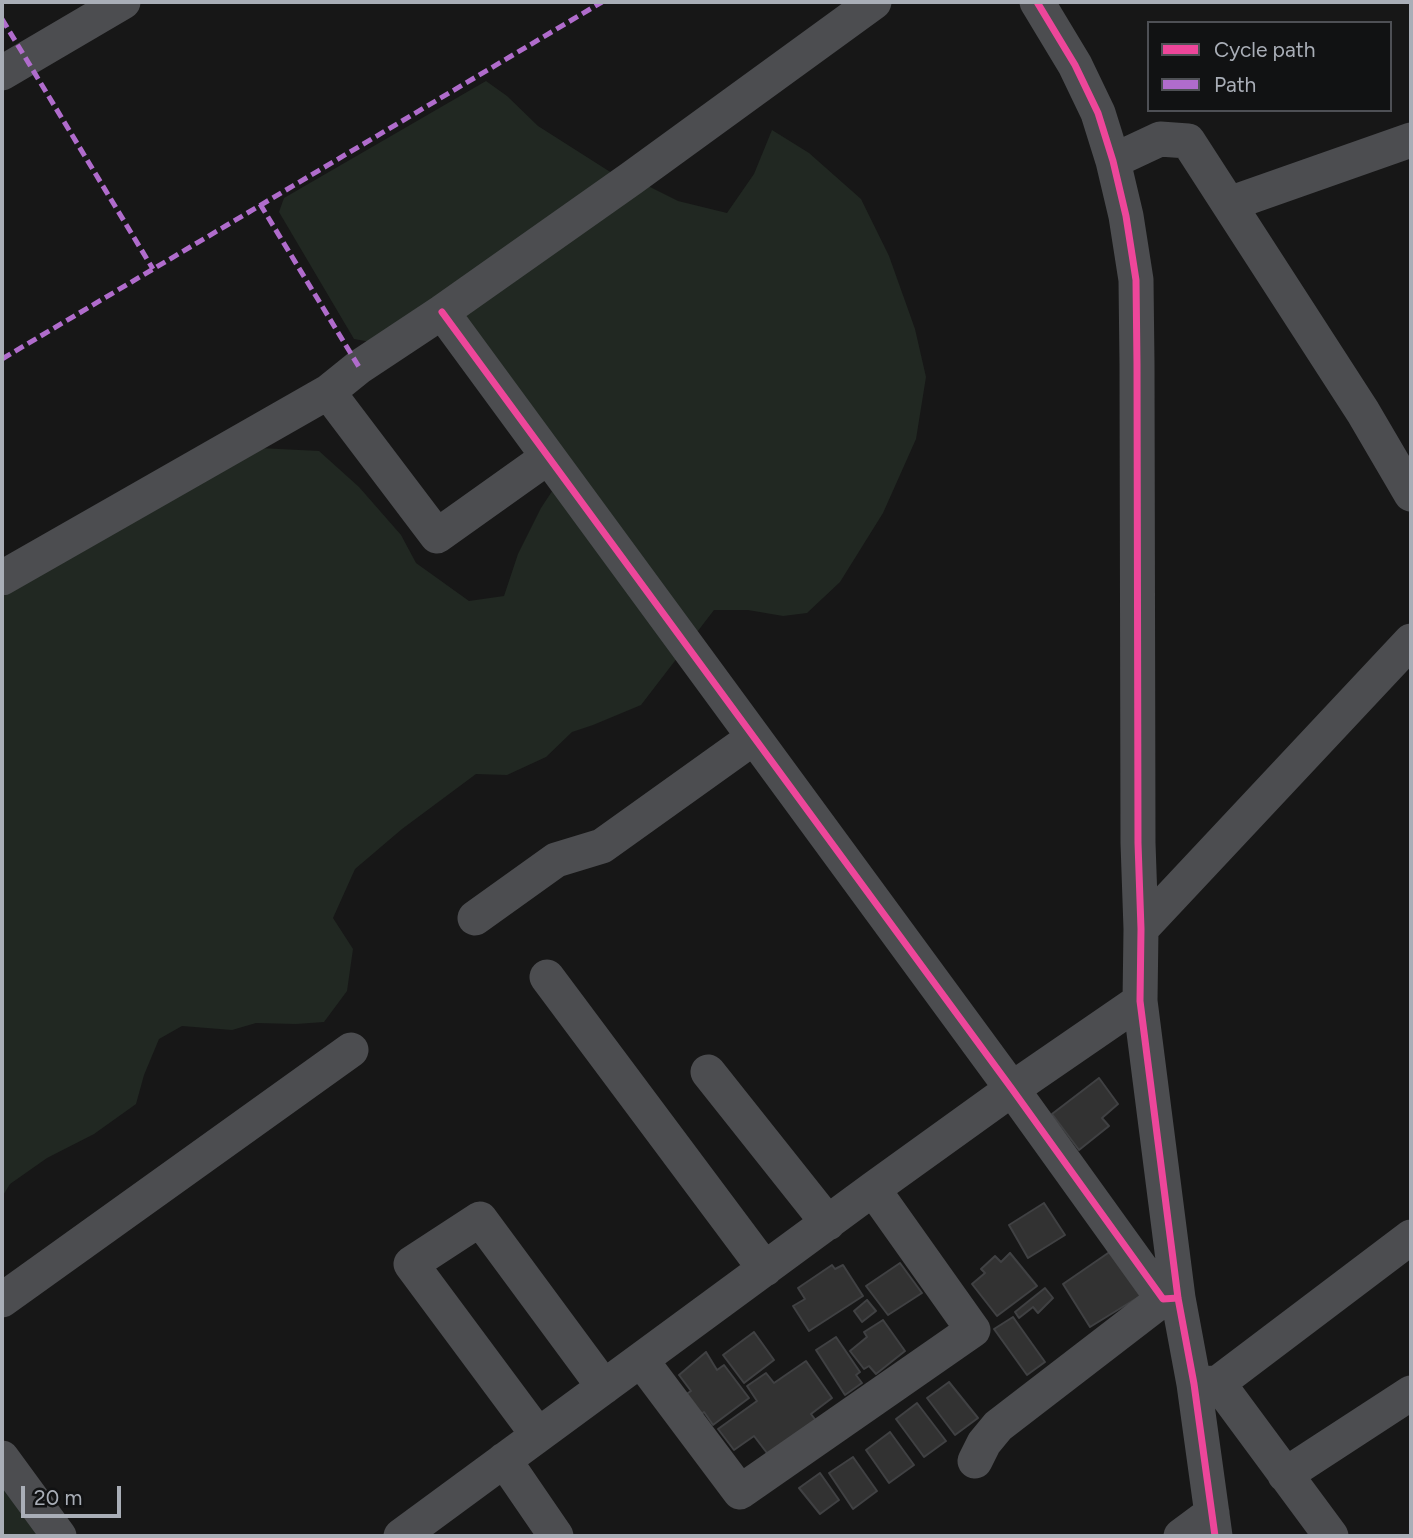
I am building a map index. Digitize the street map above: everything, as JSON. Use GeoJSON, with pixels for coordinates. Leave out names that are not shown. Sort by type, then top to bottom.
{"type":"FeatureCollection","features":[{"type":"Feature","properties":{"kind":"street"},"geometry":{"type":"LineString","coordinates":[[2,73],[123,2]]}},
{"type":"Feature","properties":{"kind":"street"},"geometry":{"type":"LineString","coordinates":[[2,578],[328,392],[359,367],[632,178],[874,2]]}},
{"type":"Feature","properties":{"kind":"street"},"geometry":{"type":"LineString","coordinates":[[1037,2],[1081,77],[1098,113],[1126,216],[1136,280],[1140,1001],[1170,1298]]}},
{"type":"Feature","properties":{"kind":"street"},"geometry":{"type":"LineString","coordinates":[[1113,161],[1160,139],[1188,141],[1363,412],[1411,494]]}},
{"type":"Feature","properties":{"kind":"street"},"geometry":{"type":"LineString","coordinates":[[1229,204],[1411,140]]}},
{"type":"Feature","properties":{"kind":"street"},"geometry":{"type":"LineString","coordinates":[[442,312],[1012,1089],[1170,1298],[1206,1383],[1285,1475],[1331,1536]]}},
{"type":"Feature","properties":{"kind":"street"},"geometry":{"type":"LineString","coordinates":[[328,392],[437,536],[548,457]]}},
{"type":"Feature","properties":{"kind":"street"},"geometry":{"type":"LineString","coordinates":[[1141,929],[1411,641]]}},
{"type":"Feature","properties":{"kind":"street"},"geometry":{"type":"LineString","coordinates":[[475,918],[556,860],[602,846],[753,738]]}},
{"type":"Feature","properties":{"kind":"street"},"geometry":{"type":"LineString","coordinates":[[547,977],[765,1269]]}},
{"type":"Feature","properties":{"kind":"street"},"geometry":{"type":"LineString","coordinates":[[401,1536],[873,1189],[1140,1001]]}},
{"type":"Feature","properties":{"kind":"street"},"geometry":{"type":"LineString","coordinates":[[2,1300],[351,1050]]}},
{"type":"Feature","properties":{"kind":"street"},"geometry":{"type":"LineString","coordinates":[[708,1072],[828,1223]]}},
{"type":"Feature","properties":{"kind":"street"},"geometry":{"type":"LineString","coordinates":[[641,1360],[740,1492],[973,1330],[873,1189]]}},
{"type":"Feature","properties":{"kind":"street"},"geometry":{"type":"LineString","coordinates":[[538,1435],[411,1264],[480,1219],[604,1387]]}},
{"type":"Feature","properties":{"kind":"street"},"geometry":{"type":"LineString","coordinates":[[1206,1383],[1411,1237]]}},
{"type":"Feature","properties":{"kind":"street"},"geometry":{"type":"LineString","coordinates":[[975,1461],[984,1443],[998,1426],[1170,1298]]}},
{"type":"Feature","properties":{"kind":"street"},"geometry":{"type":"LineString","coordinates":[[1181,1536],[1213,1525],[1206,1383]]}},
{"type":"Feature","properties":{"kind":"street"},"geometry":{"type":"LineString","coordinates":[[1285,1475],[1411,1393]]}},
{"type":"Feature","properties":{"kind":"street"},"geometry":{"type":"LineString","coordinates":[[2,1458],[59,1536]]}},
{"type":"Feature","properties":{"kind":"street"},"geometry":{"type":"LineString","coordinates":[[505,1460],[556,1536]]}},
{"type":"Feature","properties":{"kind":"shaded area"},"geometry":{"type":"Polygon","coordinates":[[[486,81],[507,96],[538,126],[615,175],[382,344],[354,339],[279,212],[284,198],[486,81]]]}},
{"type":"Feature","properties":{"kind":"shaded area"},"geometry":{"type":"Polygon","coordinates":[[[772,130],[809,153],[861,199],[889,256],[915,329],[926,377],[916,439],[883,513],[840,582],[807,613],[783,616],[748,610],[714,610],[641,705],[572,732],[546,757],[507,775],[476,774],[402,829],[355,869],[333,918],[353,949],[347,991],[324,1022],[256,1023],[232,1030],[182,1026],[159,1039],[144,1075],[136,1104],[94,1134],[47,1158],[10,1184],[2,1197],[2,597],[259,448],[319,451],[359,487],[401,535],[416,563],[469,601],[504,596],[518,554],[541,508],[566,470],[454,316],[632,178],[678,201],[727,213],[754,174],[772,130]]]}},
{"type":"Feature","properties":{"kind":"shaded area"},"geometry":{"type":"Polygon","coordinates":[[[2,1474],[49,1536],[2,1536],[2,1474]]]}},
{"type":"Feature","properties":{"kind":"building"},"geometry":{"type":"Polygon","coordinates":[[[1099,1078],[1118,1104],[1102,1118],[1109,1126],[1079,1150],[1052,1114],[1099,1078]]]}},
{"type":"Feature","properties":{"kind":"building"},"geometry":{"type":"Polygon","coordinates":[[[1044,1203],[1065,1235],[1028,1258],[1009,1225],[1044,1203]]]}},
{"type":"Feature","properties":{"kind":"building"},"geometry":{"type":"Polygon","coordinates":[[[1111,1251],[1142,1295],[1090,1327],[1063,1284],[1111,1251]]]}},
{"type":"Feature","properties":{"kind":"building"},"geometry":{"type":"Polygon","coordinates":[[[1010,1253],[1037,1286],[997,1316],[972,1284],[985,1273],[981,1269],[995,1256],[1001,1262],[1010,1253]]]}},
{"type":"Feature","properties":{"kind":"building"},"geometry":{"type":"Polygon","coordinates":[[[900,1263],[922,1293],[888,1315],[866,1286],[900,1263]]]}},
{"type":"Feature","properties":{"kind":"building"},"geometry":{"type":"Polygon","coordinates":[[[832,1265],[835,1269],[843,1265],[863,1296],[809,1331],[793,1306],[805,1299],[798,1288],[832,1265]]]}},
{"type":"Feature","properties":{"kind":"building"},"geometry":{"type":"Polygon","coordinates":[[[1045,1288],[1053,1298],[1038,1313],[1033,1307],[1019,1318],[1015,1312],[1045,1288]]]}},
{"type":"Feature","properties":{"kind":"building"},"geometry":{"type":"Polygon","coordinates":[[[867,1300],[876,1311],[862,1322],[854,1311],[867,1300]]]}},
{"type":"Feature","properties":{"kind":"building"},"geometry":{"type":"Polygon","coordinates":[[[1013,1317],[1045,1362],[1027,1375],[994,1329],[1013,1317]]]}},
{"type":"Feature","properties":{"kind":"building"},"geometry":{"type":"Polygon","coordinates":[[[883,1320],[905,1351],[876,1374],[869,1366],[864,1369],[850,1351],[867,1337],[864,1332],[883,1320]]]}},
{"type":"Feature","properties":{"kind":"building"},"geometry":{"type":"Polygon","coordinates":[[[754,1332],[774,1360],[744,1383],[723,1355],[754,1332]]]}},
{"type":"Feature","properties":{"kind":"building"},"geometry":{"type":"Polygon","coordinates":[[[836,1337],[860,1372],[856,1375],[862,1383],[845,1395],[816,1350],[836,1337]]]}},
{"type":"Feature","properties":{"kind":"building"},"geometry":{"type":"Polygon","coordinates":[[[706,1352],[717,1370],[724,1365],[749,1398],[713,1425],[704,1412],[699,1416],[685,1395],[691,1391],[679,1375],[706,1352]]]}},
{"type":"Feature","properties":{"kind":"building"},"geometry":{"type":"Polygon","coordinates":[[[806,1361],[832,1398],[811,1414],[817,1422],[770,1457],[754,1436],[734,1450],[718,1429],[757,1401],[747,1386],[766,1373],[774,1383],[806,1361]]]}},
{"type":"Feature","properties":{"kind":"building"},"geometry":{"type":"Polygon","coordinates":[[[949,1382],[978,1418],[955,1435],[927,1398],[949,1382]]]}},
{"type":"Feature","properties":{"kind":"building"},"geometry":{"type":"Polygon","coordinates":[[[917,1403],[946,1441],[924,1457],[896,1419],[917,1403]]]}},
{"type":"Feature","properties":{"kind":"building"},"geometry":{"type":"Polygon","coordinates":[[[890,1432],[914,1465],[889,1483],[866,1450],[890,1432]]]}},
{"type":"Feature","properties":{"kind":"building"},"geometry":{"type":"Polygon","coordinates":[[[853,1457],[877,1491],[853,1509],[829,1473],[853,1457]]]}},
{"type":"Feature","properties":{"kind":"building"},"geometry":{"type":"Polygon","coordinates":[[[820,1473],[839,1500],[820,1514],[799,1488],[820,1473]]]}},
{"type":"Feature","properties":{"kind":"marked path"},"geometry":{"type":"LineString","coordinates":[[2,359],[602,2]]}},
{"type":"Feature","properties":{"kind":"marked path"},"geometry":{"type":"LineString","coordinates":[[2,19],[153,269]]}},
{"type":"Feature","properties":{"kind":"marked path"},"geometry":{"type":"LineString","coordinates":[[260,204],[359,367]]}},
{"type":"Feature","properties":{"kind":"cycle path"},"geometry":{"type":"LineString","coordinates":[[1037,2],[1075,65],[1098,113],[1126,216],[1136,280],[1140,1001],[1178,1298],[1194,1384],[1215,1536]]}},
{"type":"Feature","properties":{"kind":"cycle path"},"geometry":{"type":"LineString","coordinates":[[442,312],[1163,1299],[1178,1298]]}}]}
